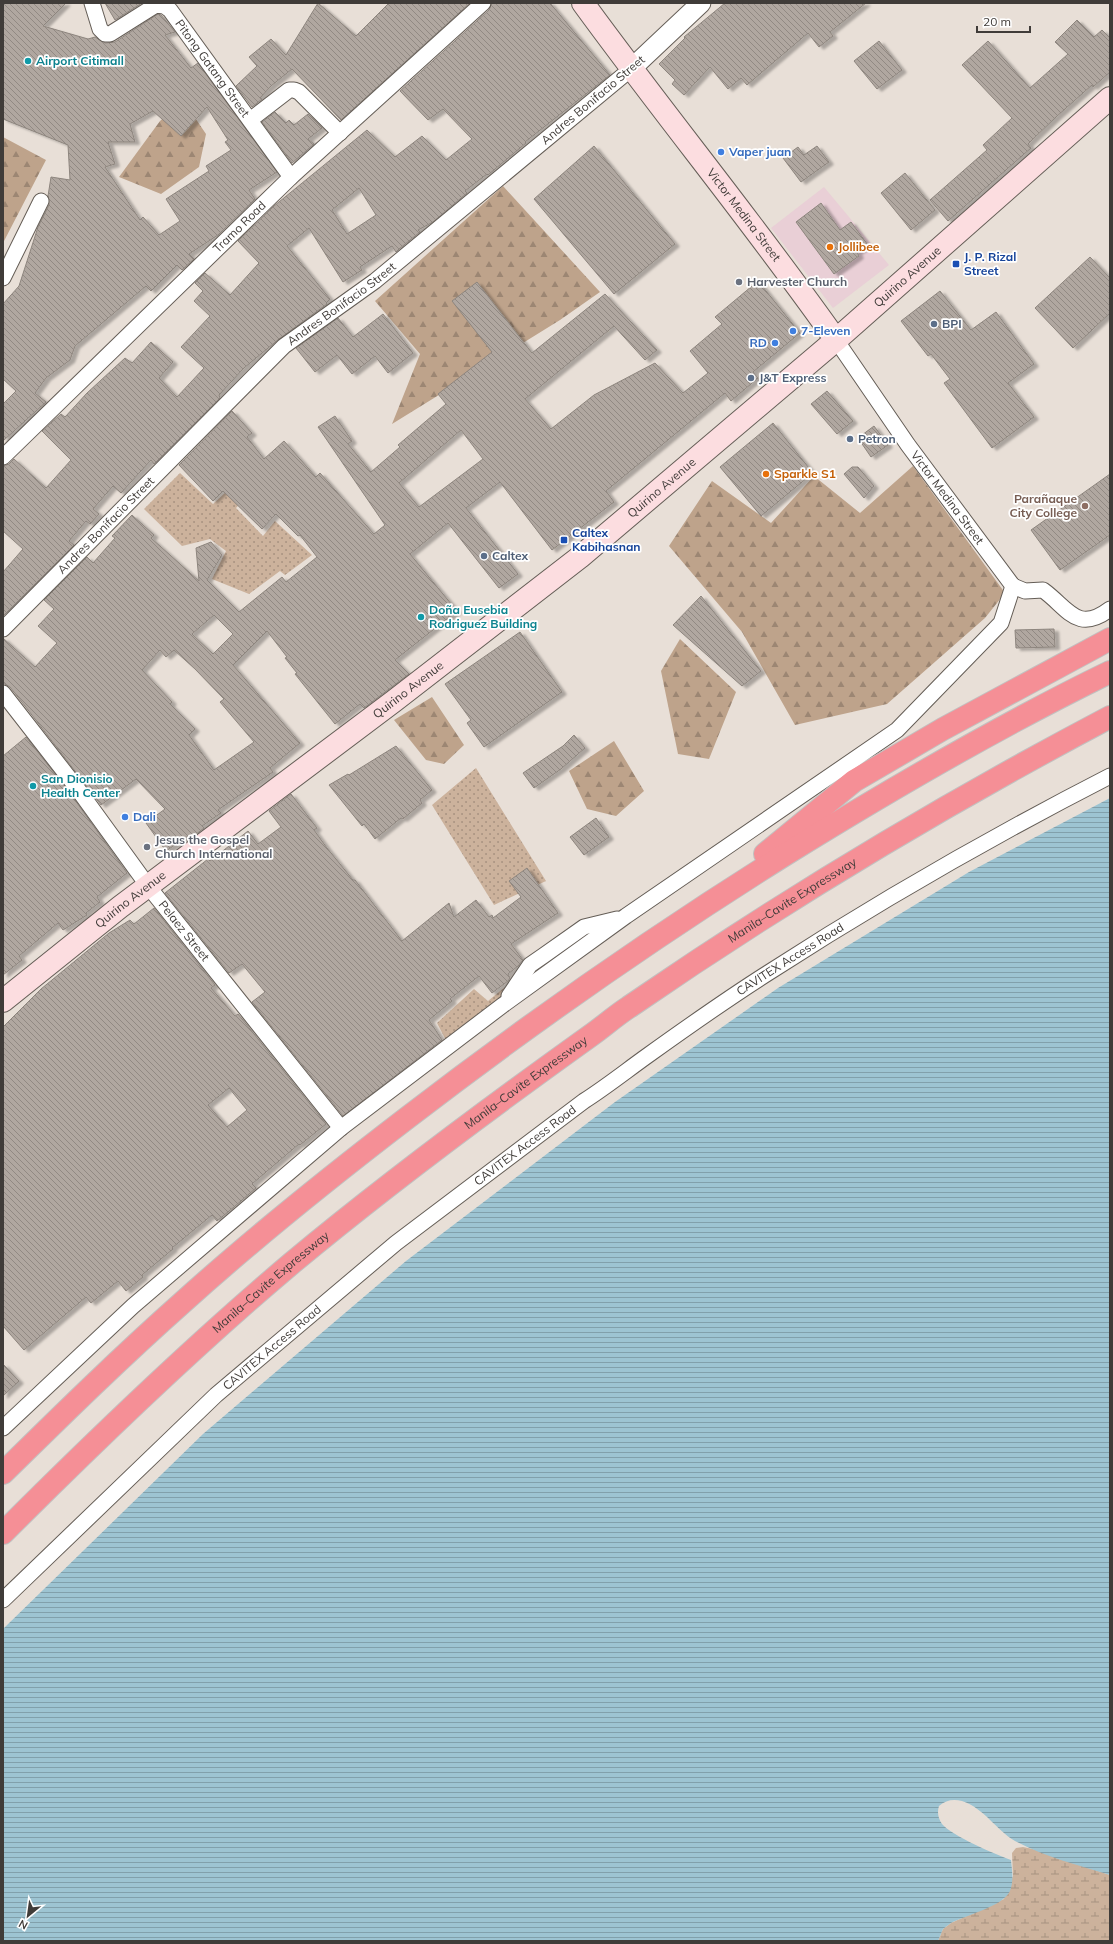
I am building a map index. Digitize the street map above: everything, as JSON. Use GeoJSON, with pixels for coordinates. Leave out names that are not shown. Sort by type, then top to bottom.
{"type":"FeatureCollection","features":[{"type":"Feature","properties":{"kind":"highway"},"geometry":{"type":"LineString","coordinates":[[699,908],[854,781],[957,721],[1110,639]]}},
{"type":"Feature","properties":{"kind":"highway"},"geometry":{"type":"LineString","coordinates":[[3,1473],[184,1300],[347,1164],[534,1023],[699,908],[867,804],[1003,727],[1110,672]]}},
{"type":"Feature","properties":{"kind":"highway","name":"Manila–Cavite Expressway"},"geometry":{"type":"LineString","coordinates":[[3,1533],[146,1394],[217,1329],[290,1266],[374,1196],[548,1065],[592,1035],[625,1009],[722,944],[883,844],[1052,748],[1110,717]]}},
{"type":"Feature","properties":{"kind":"main road","name":"Victor Medina Street"},"geometry":{"type":"LineString","coordinates":[[583,3],[631,69],[764,242],[836,340]]}},
{"type":"Feature","properties":{"kind":"main road","name":"Quirino Avenue"},"geometry":{"type":"LineString","coordinates":[[3,1001],[72,943],[394,701],[580,557],[836,340],[1110,98]]}},
{"type":"Feature","properties":{"kind":"street","name":"Pitong Gatang Street"},"geometry":{"type":"LineString","coordinates":[[92,3],[100,30],[105,34],[110,34],[156,5],[164,6],[170,10],[291,177]]}},
{"type":"Feature","properties":{"kind":"street","name":"Tramo Road"},"geometry":{"type":"LineString","coordinates":[[3,457],[291,177],[483,3]]}},
{"type":"Feature","properties":{"kind":"street","name":"Andres Bonifacio Street"},"geometry":{"type":"LineString","coordinates":[[3,629],[284,346],[375,281],[631,69],[701,3]]}},
{"type":"Feature","properties":{"kind":"street"},"geometry":{"type":"LineString","coordinates":[[250,120],[289,90],[294,90],[299,92],[340,133]]}},
{"type":"Feature","properties":{"kind":"street"},"geometry":{"type":"LineString","coordinates":[[3,278],[41,201]]}},
{"type":"Feature","properties":{"kind":"street","name":"Victor Medina Street"},"geometry":{"type":"LineString","coordinates":[[836,340],[908,445],[1013,586]]}},
{"type":"Feature","properties":{"kind":"street"},"geometry":{"type":"LineString","coordinates":[[3,1428],[133,1306],[341,1128],[503,1005],[530,965],[584,927],[626,916],[897,730],[1001,623],[1013,586],[1025,591],[1042,590],[1078,619],[1087,620],[1102,615],[1110,609]]}},
{"type":"Feature","properties":{"kind":"street","name":"Pelaez Street"},"geometry":{"type":"LineString","coordinates":[[3,693],[77,788],[148,886],[341,1128]]}},
{"type":"Feature","properties":{"kind":"street","name":"CAVITEX Access Road"},"geometry":{"type":"LineString","coordinates":[[3,1600],[216,1395],[396,1243],[584,1101],[610,1085],[662,1045],[792,958],[959,858],[1030,818],[1110,776]]}},
{"type":"Feature","properties":{"kind":"shaded area","name":"Jollibee"},"geometry":{"type":"Polygon","coordinates":[[[824,187],[889,265],[833,308],[771,228],[824,187]]]}},
{"type":"Feature","properties":{"kind":"green space"},"geometry":{"type":"Polygon","coordinates":[[[183,100],[206,134],[199,167],[161,194],[119,177],[160,121],[183,100]]]}},
{"type":"Feature","properties":{"kind":"green space"},"geometry":{"type":"Polygon","coordinates":[[[3,137],[46,160],[3,243],[3,137]]]}},
{"type":"Feature","properties":{"kind":"green space"},"geometry":{"type":"Polygon","coordinates":[[[503,186],[600,292],[560,320],[392,424],[420,354],[375,301],[503,186]]]}},
{"type":"Feature","properties":{"kind":"green space"},"geometry":{"type":"Polygon","coordinates":[[[913,466],[1005,593],[985,618],[887,704],[795,725],[742,632],[669,546],[712,481],[771,523],[814,476],[860,513],[913,466]]]}},
{"type":"Feature","properties":{"kind":"green space"},"geometry":{"type":"Polygon","coordinates":[[[180,473],[213,504],[239,480],[250,493],[236,508],[263,536],[275,521],[312,555],[285,575],[280,571],[249,594],[212,579],[226,551],[210,539],[182,546],[144,509],[180,473]]]}},
{"type":"Feature","properties":{"kind":"green space"},"geometry":{"type":"Polygon","coordinates":[[[680,639],[736,692],[709,759],[678,754],[661,671],[680,639]]]}},
{"type":"Feature","properties":{"kind":"green space"},"geometry":{"type":"Polygon","coordinates":[[[432,697],[464,745],[444,764],[426,760],[394,720],[432,697]]]}},
{"type":"Feature","properties":{"kind":"green space"},"geometry":{"type":"Polygon","coordinates":[[[614,741],[644,791],[616,816],[587,809],[569,771],[614,741]]]}},
{"type":"Feature","properties":{"kind":"green space"},"geometry":{"type":"Polygon","coordinates":[[[476,768],[546,881],[494,905],[432,805],[476,768]]]}},
{"type":"Feature","properties":{"kind":"green space"},"geometry":{"type":"Polygon","coordinates":[[[505,987],[509,993],[448,1044],[437,1023],[474,989],[488,1001],[505,987]]]}},
{"type":"Feature","properties":{"kind":"green space"},"geometry":{"type":"Polygon","coordinates":[[[1023,1847],[1110,1875],[1110,1941],[938,1941],[943,1929],[951,1923],[1004,1899],[1013,1876],[1012,1853],[1016,1848],[1023,1847]]]}},
{"type":"Feature","properties":{"kind":"water"},"geometry":{"type":"Polygon","coordinates":[[[1110,798],[1110,1875],[1062,1860],[1015,1841],[970,1804],[953,1800],[944,1802],[939,1806],[938,1815],[942,1824],[947,1829],[964,1839],[1011,1860],[1012,1883],[1010,1891],[1000,1902],[951,1923],[943,1929],[938,1941],[3,1941],[3,1629],[203,1434],[406,1261],[615,1102],[778,988],[969,872],[1110,798]]]}},
{"type":"Feature","properties":{"kind":"building"},"geometry":{"type":"Polygon","coordinates":[[[3,3],[66,3],[43,26],[88,39],[95,37],[105,43],[115,42],[158,14],[161,15],[175,32],[165,35],[191,68],[198,63],[277,172],[249,190],[255,199],[218,235],[189,254],[194,259],[182,270],[177,265],[151,291],[146,286],[75,346],[70,360],[46,378],[35,393],[46,402],[3,441],[3,404],[16,391],[3,379],[3,304],[19,286],[38,227],[49,205],[48,196],[51,177],[70,180],[68,145],[3,119],[3,3]],[[207,107],[181,136],[153,111],[130,124],[135,142],[108,142],[115,164],[105,167],[140,220],[143,217],[159,235],[180,221],[166,199],[209,171],[206,166],[231,150],[225,142],[228,140],[207,107]]]}},
{"type":"Feature","properties":{"kind":"building"},"geometry":{"type":"Polygon","coordinates":[[[105,3],[142,3],[115,20],[105,3]]]}},
{"type":"Feature","properties":{"kind":"building"},"geometry":{"type":"Polygon","coordinates":[[[318,3],[356,36],[389,3],[470,3],[341,120],[292,69],[271,86],[260,98],[262,99],[252,107],[236,86],[257,66],[249,57],[271,39],[286,55],[318,3]]]}},
{"type":"Feature","properties":{"kind":"building"},"geometry":{"type":"Polygon","coordinates":[[[492,3],[550,3],[610,75],[525,142],[526,143],[488,175],[487,174],[465,191],[467,193],[433,222],[418,230],[420,232],[396,252],[392,246],[360,267],[362,270],[343,282],[309,228],[287,246],[330,299],[326,303],[327,304],[279,339],[244,368],[219,395],[220,398],[154,464],[151,460],[121,493],[113,486],[93,509],[99,514],[90,524],[86,521],[69,541],[74,545],[3,616],[3,572],[23,549],[3,531],[3,466],[9,464],[14,459],[46,488],[71,460],[42,431],[61,414],[65,417],[87,393],[125,358],[132,363],[151,342],[173,362],[159,378],[177,397],[204,368],[181,347],[210,316],[194,301],[203,291],[195,283],[205,273],[230,295],[259,263],[238,241],[274,206],[367,130],[395,157],[422,136],[446,160],[472,139],[443,109],[428,120],[400,91],[489,10],[492,3]],[[359,188],[332,210],[347,234],[376,215],[359,188]]]}},
{"type":"Feature","properties":{"kind":"building"},"geometry":{"type":"Polygon","coordinates":[[[725,3],[866,3],[830,32],[833,36],[819,47],[808,33],[747,85],[741,78],[728,89],[710,67],[684,95],[672,84],[675,80],[659,64],[685,38],[684,37],[725,3]]]}},
{"type":"Feature","properties":{"kind":"building"},"geometry":{"type":"Polygon","coordinates":[[[1077,20],[1094,37],[1102,30],[1110,38],[1110,72],[1093,87],[1092,85],[1056,117],[1028,144],[1031,148],[948,221],[930,200],[987,150],[983,145],[1012,118],[962,65],[988,41],[1030,88],[1068,54],[1055,42],[1077,20]]]}},
{"type":"Feature","properties":{"kind":"building"},"geometry":{"type":"Polygon","coordinates":[[[879,41],[902,70],[877,89],[854,61],[879,41]]]}},
{"type":"Feature","properties":{"kind":"building"},"geometry":{"type":"Polygon","coordinates":[[[275,112],[286,123],[289,120],[294,125],[308,114],[322,128],[308,139],[314,144],[292,163],[262,122],[275,112]]]}},
{"type":"Feature","properties":{"kind":"building"},"geometry":{"type":"Polygon","coordinates":[[[594,146],[675,244],[614,294],[534,199],[594,146]]]}},
{"type":"Feature","properties":{"kind":"building"},"geometry":{"type":"Polygon","coordinates":[[[817,146],[829,162],[801,182],[783,158],[798,147],[804,155],[817,146]]]}},
{"type":"Feature","properties":{"kind":"building"},"geometry":{"type":"Polygon","coordinates":[[[905,173],[935,210],[911,230],[881,193],[905,173]]]}},
{"type":"Feature","properties":{"kind":"building"},"geometry":{"type":"Polygon","coordinates":[[[821,203],[840,230],[851,222],[868,245],[857,252],[859,256],[834,274],[796,222],[821,203]]]}},
{"type":"Feature","properties":{"kind":"building"},"geometry":{"type":"Polygon","coordinates":[[[1090,257],[1110,278],[1110,313],[1073,348],[1035,308],[1090,257]]]}},
{"type":"Feature","properties":{"kind":"building"},"geometry":{"type":"Polygon","coordinates":[[[758,281],[800,333],[753,372],[758,378],[731,401],[725,393],[606,491],[614,502],[552,550],[500,482],[466,508],[518,574],[499,588],[448,523],[410,554],[457,611],[395,660],[409,674],[364,708],[360,704],[335,724],[295,674],[297,673],[285,658],[287,657],[267,631],[233,665],[300,743],[270,768],[273,772],[218,810],[221,813],[202,826],[204,828],[190,839],[188,836],[166,851],[146,823],[165,809],[136,779],[101,805],[10,687],[3,683],[3,638],[35,667],[57,643],[38,626],[54,609],[44,600],[87,557],[93,563],[115,538],[112,536],[132,515],[154,535],[151,538],[199,581],[196,548],[211,542],[222,555],[207,580],[239,612],[282,577],[286,582],[317,557],[300,535],[298,536],[276,514],[262,529],[223,491],[213,501],[179,465],[232,411],[252,433],[247,437],[264,459],[284,441],[316,477],[320,473],[374,534],[385,525],[318,427],[335,416],[352,441],[348,444],[371,472],[400,447],[398,445],[446,404],[438,394],[492,352],[452,301],[477,282],[532,353],[605,294],[657,350],[645,360],[614,326],[525,399],[551,429],[594,395],[655,363],[683,393],[708,373],[690,351],[722,324],[715,317],[758,281]],[[461,430],[399,483],[419,507],[483,459],[461,430]],[[214,615],[192,634],[213,654],[233,634],[214,615]],[[160,650],[142,670],[172,702],[170,704],[195,729],[189,735],[214,770],[254,742],[220,702],[224,699],[174,650],[166,657],[160,650]]]}},
{"type":"Feature","properties":{"kind":"building"},"geometry":{"type":"Polygon","coordinates":[[[940,291],[971,330],[996,312],[1034,364],[1008,383],[1034,417],[992,448],[944,383],[950,379],[931,354],[928,356],[901,321],[940,291]]]}},
{"type":"Feature","properties":{"kind":"building"},"geometry":{"type":"Polygon","coordinates":[[[383,314],[413,353],[388,373],[375,356],[352,374],[337,355],[315,372],[296,348],[338,318],[353,337],[383,314]]]}},
{"type":"Feature","properties":{"kind":"building"},"geometry":{"type":"Polygon","coordinates":[[[827,391],[853,421],[837,434],[811,404],[827,391]]]}},
{"type":"Feature","properties":{"kind":"building"},"geometry":{"type":"Polygon","coordinates":[[[773,423],[813,473],[761,516],[720,467],[773,423]]]}},
{"type":"Feature","properties":{"kind":"building"},"geometry":{"type":"Polygon","coordinates":[[[874,426],[888,445],[871,457],[858,438],[874,426]]]}},
{"type":"Feature","properties":{"kind":"building"},"geometry":{"type":"Polygon","coordinates":[[[852,467],[858,467],[874,486],[864,498],[844,474],[852,467]]]}},
{"type":"Feature","properties":{"kind":"building"},"geometry":{"type":"Polygon","coordinates":[[[1110,474],[1110,535],[1060,570],[1031,530],[1110,474]]]}},
{"type":"Feature","properties":{"kind":"building"},"geometry":{"type":"Polygon","coordinates":[[[701,596],[761,671],[742,686],[673,625],[701,596]]]}},
{"type":"Feature","properties":{"kind":"building"},"geometry":{"type":"Polygon","coordinates":[[[1054,629],[1055,647],[1016,648],[1015,630],[1054,629]]]}},
{"type":"Feature","properties":{"kind":"building"},"geometry":{"type":"Polygon","coordinates":[[[520,632],[562,692],[484,747],[467,723],[471,720],[445,684],[520,632]]]}},
{"type":"Feature","properties":{"kind":"building"},"geometry":{"type":"Polygon","coordinates":[[[574,735],[585,748],[561,769],[534,788],[523,773],[563,746],[574,735]]]}},
{"type":"Feature","properties":{"kind":"building"},"geometry":{"type":"Polygon","coordinates":[[[26,737],[70,793],[127,873],[97,897],[100,902],[86,913],[87,915],[63,930],[58,923],[19,956],[22,960],[3,975],[3,756],[26,737]]]}},
{"type":"Feature","properties":{"kind":"building"},"geometry":{"type":"Polygon","coordinates":[[[396,746],[432,790],[420,800],[422,803],[375,839],[364,824],[362,826],[329,785],[348,774],[349,775],[396,746]]]}},
{"type":"Feature","properties":{"kind":"building"},"geometry":{"type":"Polygon","coordinates":[[[291,794],[317,828],[314,830],[327,848],[353,880],[355,880],[402,941],[449,903],[454,917],[476,900],[489,917],[492,915],[493,918],[521,897],[509,881],[527,868],[558,913],[511,944],[523,960],[508,974],[510,978],[508,981],[492,993],[479,976],[450,999],[452,1001],[429,1020],[442,1040],[343,1116],[252,1002],[265,992],[242,964],[229,973],[165,893],[208,859],[210,861],[248,831],[258,844],[281,827],[269,811],[291,794]]]}},
{"type":"Feature","properties":{"kind":"building"},"geometry":{"type":"Polygon","coordinates":[[[596,818],[609,837],[584,855],[570,837],[596,818]]]}},
{"type":"Feature","properties":{"kind":"building"},"geometry":{"type":"Polygon","coordinates":[[[154,908],[215,985],[211,988],[235,1016],[238,1014],[326,1124],[300,1145],[299,1144],[252,1184],[256,1188],[234,1207],[217,1221],[212,1215],[172,1248],[173,1249],[142,1275],[143,1277],[126,1291],[118,1281],[91,1303],[86,1297],[24,1350],[3,1326],[3,1027],[41,989],[109,933],[130,920],[134,924],[154,908]],[[229,1088],[208,1105],[227,1127],[247,1110],[229,1088]]]}},
{"type":"Feature","properties":{"kind":"building"},"geometry":{"type":"Polygon","coordinates":[[[3,1364],[19,1381],[3,1396],[3,1364]]]}},
{"type":"Feature","properties":{"kind":"place","name":"Airport Citimall"},"geometry":{"type":"Point","coordinates":[28,61]}},
{"type":"Feature","properties":{"kind":"place","name":"Vaper juan"},"geometry":{"type":"Point","coordinates":[721,152]}},
{"type":"Feature","properties":{"kind":"place","name":"Jollibee"},"geometry":{"type":"Point","coordinates":[830,247]}},
{"type":"Feature","properties":{"kind":"place","name":"J. P. Rizal Street"},"geometry":{"type":"Point","coordinates":[956,264]}},
{"type":"Feature","properties":{"kind":"place","name":"Harvester Church"},"geometry":{"type":"Point","coordinates":[739,282]}},
{"type":"Feature","properties":{"kind":"place","name":"BPI"},"geometry":{"type":"Point","coordinates":[934,324]}},
{"type":"Feature","properties":{"kind":"place","name":"7-Eleven"},"geometry":{"type":"Point","coordinates":[793,331]}},
{"type":"Feature","properties":{"kind":"place","name":"RD"},"geometry":{"type":"Point","coordinates":[775,343]}},
{"type":"Feature","properties":{"kind":"place","name":"J&T Express"},"geometry":{"type":"Point","coordinates":[751,378]}},
{"type":"Feature","properties":{"kind":"place","name":"Petron"},"geometry":{"type":"Point","coordinates":[850,439]}},
{"type":"Feature","properties":{"kind":"place","name":"Sparkle S1"},"geometry":{"type":"Point","coordinates":[766,474]}},
{"type":"Feature","properties":{"kind":"place","name":"Parañaque City College"},"geometry":{"type":"Point","coordinates":[1085,506]}},
{"type":"Feature","properties":{"kind":"place","name":"Caltex Kabihasnan"},"geometry":{"type":"Point","coordinates":[564,540]}},
{"type":"Feature","properties":{"kind":"place","name":"Caltex"},"geometry":{"type":"Point","coordinates":[484,556]}},
{"type":"Feature","properties":{"kind":"place","name":"Doña Eusebia Rodriguez Building"},"geometry":{"type":"Point","coordinates":[421,617]}},
{"type":"Feature","properties":{"kind":"place","name":"San Dionisio Health Center"},"geometry":{"type":"Point","coordinates":[33,786]}},
{"type":"Feature","properties":{"kind":"place","name":"Dali"},"geometry":{"type":"Point","coordinates":[125,817]}},
{"type":"Feature","properties":{"kind":"place","name":"Jesus the Gospel Church International"},"geometry":{"type":"Point","coordinates":[147,847]}}]}
